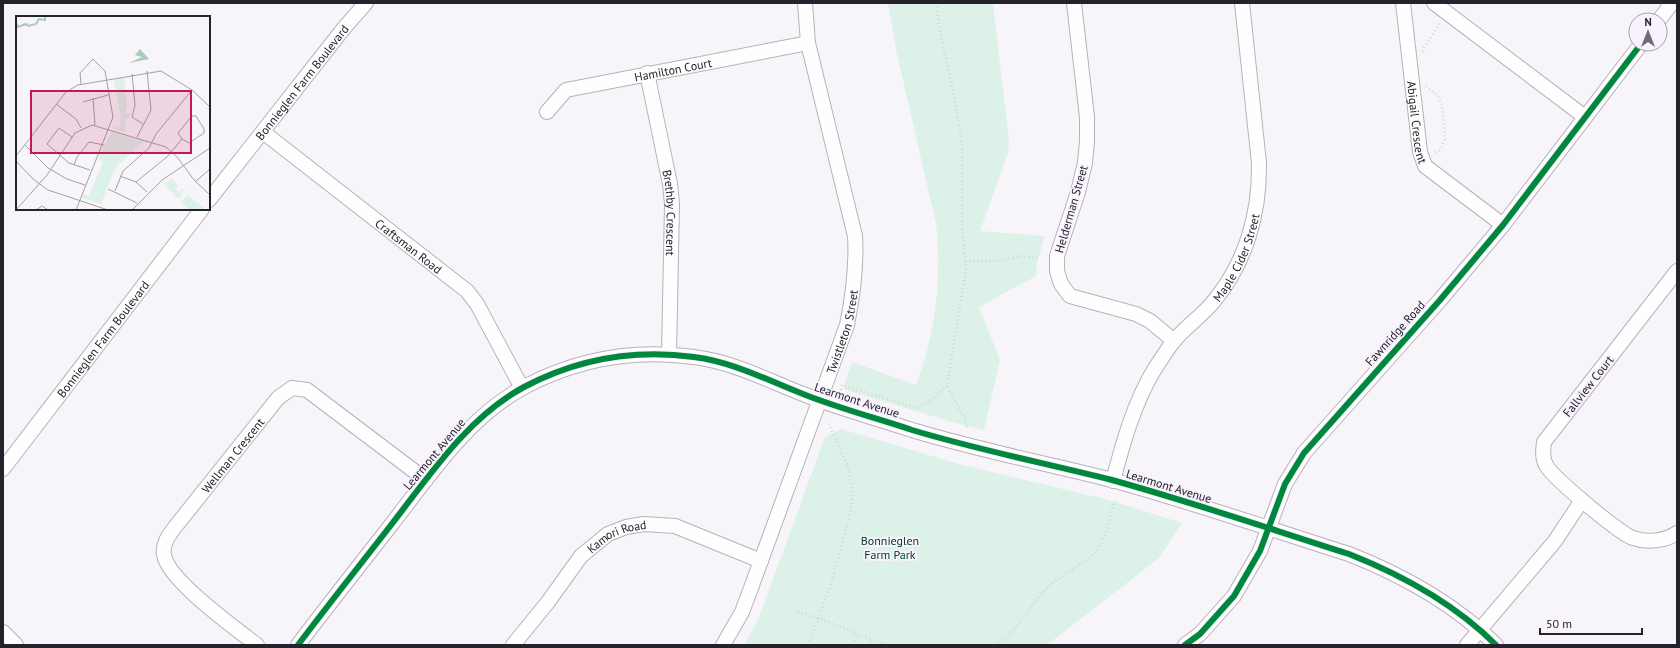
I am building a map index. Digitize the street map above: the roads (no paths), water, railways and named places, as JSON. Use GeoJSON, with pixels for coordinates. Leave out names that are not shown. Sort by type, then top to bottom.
{"type":"FeatureCollection","features":[{"type":"Feature","properties":{"kind":"street","name":"Bonnieglen Farm Boulevard"},"geometry":{"type":"LineString","coordinates":[[210,199],[366,3]]}},
{"type":"Feature","properties":{"kind":"street","name":"Twistleton Street"},"geometry":{"type":"LineString","coordinates":[[723,645],[742,612],[847,325],[854,294],[856,258],[855,236],[808,43],[805,3]]}},
{"type":"Feature","properties":{"kind":"street","name":"Helderman Street"},"geometry":{"type":"LineString","coordinates":[[1074,3],[1087,117],[1087,141],[1085,163],[1057,256],[1057,271],[1061,284],[1070,296],[1136,314],[1150,321],[1174,341]]}},
{"type":"Feature","properties":{"kind":"street","name":"Maple Cider Street"},"geometry":{"type":"LineString","coordinates":[[1113,481],[1132,418],[1154,371],[1174,341],[1196,322],[1224,287],[1243,252],[1254,221],[1260,183],[1260,163],[1242,3]]}},
{"type":"Feature","properties":{"kind":"street","name":"Abigail Crescent"},"geometry":{"type":"LineString","coordinates":[[1403,3],[1420,152],[1425,166],[1504,225]]}},
{"type":"Feature","properties":{"kind":"street"},"geometry":{"type":"LineString","coordinates":[[1434,3],[1585,117]]}},
{"type":"Feature","properties":{"kind":"street"},"geometry":{"type":"LineString","coordinates":[[1665,12],[1672,3]]}},
{"type":"Feature","properties":{"kind":"street","name":"Hamilton Court"},"geometry":{"type":"LineString","coordinates":[[547,112],[566,90],[647,73],[808,43]]}},
{"type":"Feature","properties":{"kind":"street","name":"Fawnridge Road"},"geometry":{"type":"LineString","coordinates":[[1185,645],[1200,634],[1234,596],[1260,551],[1285,484],[1304,453],[1440,300],[1504,225],[1635,52]]}},
{"type":"Feature","properties":{"kind":"street","name":"Brethby Crescent"},"geometry":{"type":"LineString","coordinates":[[647,73],[670,184],[672,204],[669,355]]}},
{"type":"Feature","properties":{"kind":"street","name":"Craftsman Road"},"geometry":{"type":"LineString","coordinates":[[263,132],[467,291],[477,304],[522,388]]}},
{"type":"Feature","properties":{"kind":"street","name":"Bonnieglen Farm Boulevard"},"geometry":{"type":"LineString","coordinates":[[3,468],[201,210]]}},
{"type":"Feature","properties":{"kind":"street","name":"Fallview Court"},"geometry":{"type":"LineString","coordinates":[[1677,271],[1544,442],[1544,459],[1547,467],[1582,500],[1631,538],[1645,541],[1659,540],[1677,533]]}},
{"type":"Feature","properties":{"kind":"street","name":"Learmont Avenue"},"geometry":{"type":"LineString","coordinates":[[298,645],[426,480],[472,426],[491,410],[522,388],[558,371],[600,359],[635,355],[693,357],[724,363],[820,400],[951,441],[1113,481],[1349,554],[1374,564],[1441,601],[1496,645]]}},
{"type":"Feature","properties":{"kind":"street","name":"Wellman Crescent"},"geometry":{"type":"LineString","coordinates":[[257,645],[203,602],[184,583],[166,562],[164,547],[166,540],[175,527],[278,398],[292,388],[308,390],[426,480]]}},
{"type":"Feature","properties":{"kind":"street"},"geometry":{"type":"LineString","coordinates":[[1467,645],[1555,541],[1582,500]]}},
{"type":"Feature","properties":{"kind":"street","name":"Kamori Road"},"geometry":{"type":"LineString","coordinates":[[513,645],[548,602],[581,556],[608,534],[626,527],[644,524],[675,526],[761,561]]}},
{"type":"Feature","properties":{"kind":"street"},"geometry":{"type":"LineString","coordinates":[[3,632],[16,645]]}},
{"type":"Feature","properties":{"kind":"park label","name":"Bonnieglen Farm Park"},"geometry":{"type":"Point","coordinates":[890,547]}}]}
